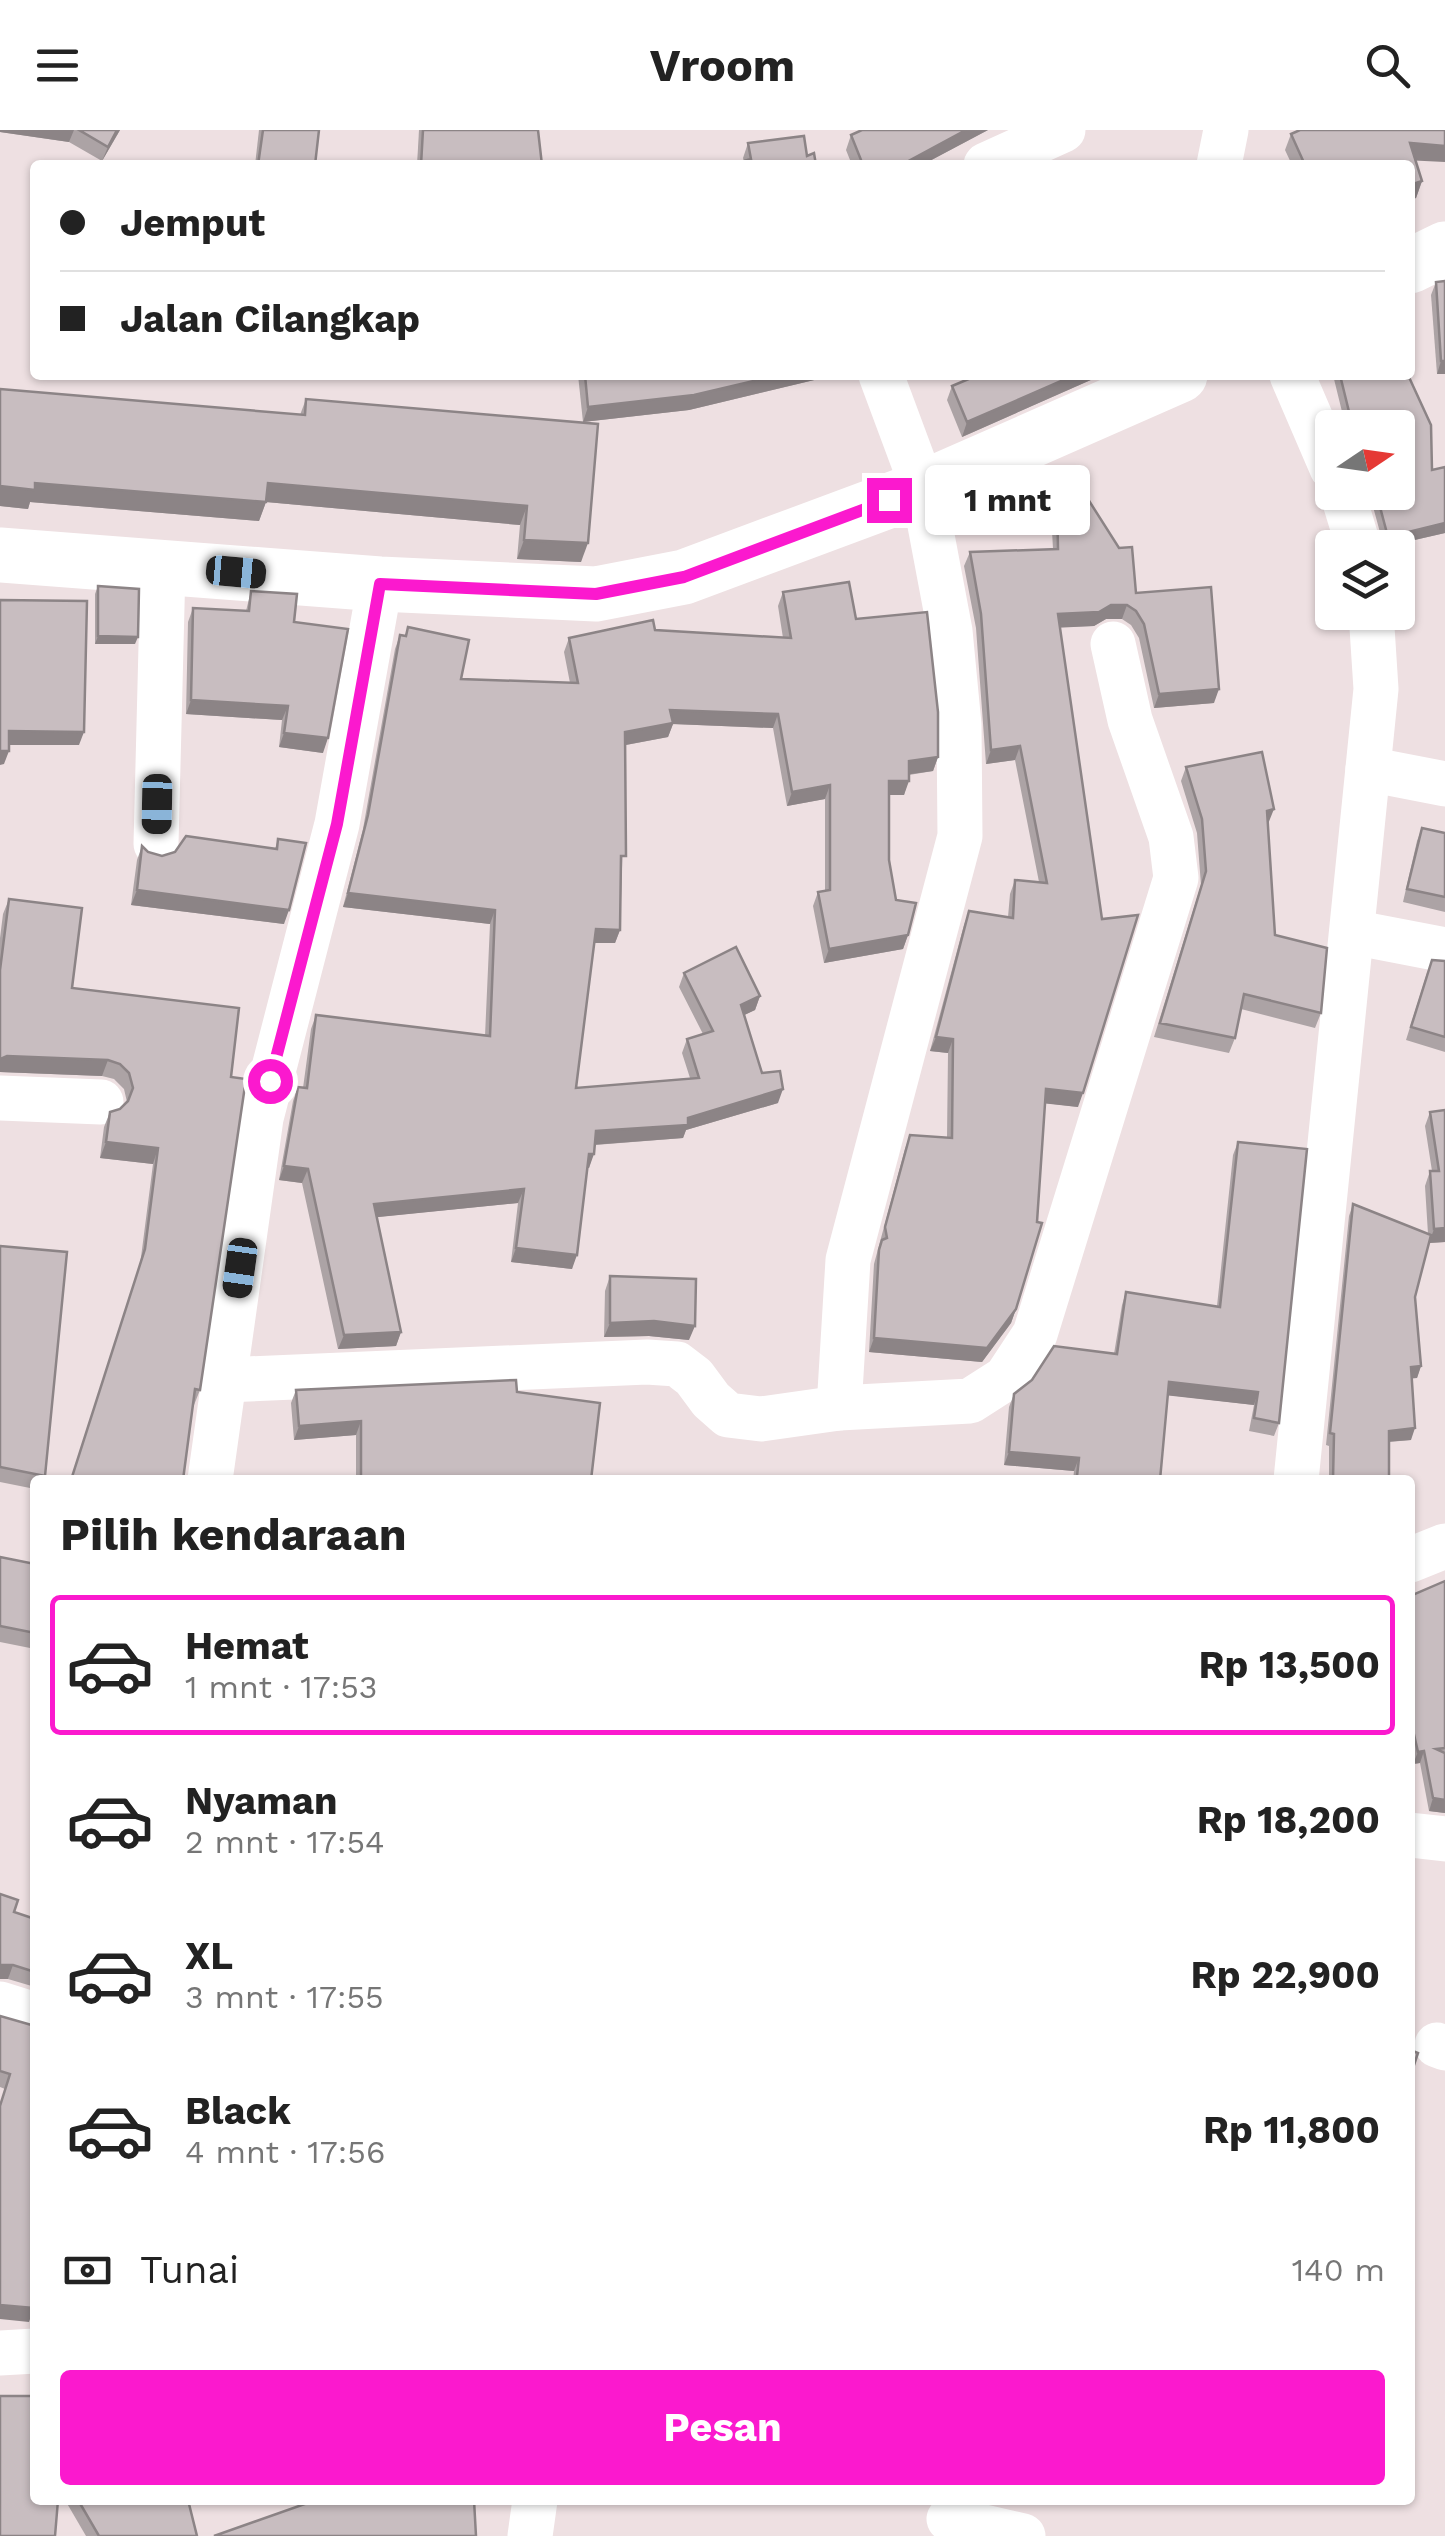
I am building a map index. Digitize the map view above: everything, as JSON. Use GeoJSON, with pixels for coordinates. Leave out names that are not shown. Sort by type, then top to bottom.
{"type":"FeatureCollection","features":[{"type":"Feature","properties":{"kind":"street"},"geometry":{"type":"LineString","coordinates":[[997,160],[1063,130]]}},
{"type":"Feature","properties":{"kind":"street"},"geometry":{"type":"LineString","coordinates":[[1221,160],[1226,130]]}},
{"type":"Feature","properties":{"kind":"street"},"geometry":{"type":"LineString","coordinates":[[1415,264],[1445,249]]}},
{"type":"Feature","properties":{"kind":"street"},"geometry":{"type":"LineString","coordinates":[[839,1408],[848,1260],[960,836],[959,725],[952,650],[924,488],[883,380]]}},
{"type":"Feature","properties":{"kind":"street"},"geometry":{"type":"LineString","coordinates":[[0,555],[380,584],[596,594],[684,577],[924,488],[1169,380]]}},
{"type":"Feature","properties":{"kind":"street"},"geometry":{"type":"LineString","coordinates":[[1294,380],[1315,428]]}},
{"type":"Feature","properties":{"kind":"street"},"geometry":{"type":"LineString","coordinates":[[156,844],[164,567]]}},
{"type":"Feature","properties":{"kind":"street"},"geometry":{"type":"LineString","coordinates":[[211,1475],[261,1118],[337,824],[380,584]]}},
{"type":"Feature","properties":{"kind":"street"},"geometry":{"type":"LineString","coordinates":[[1297,1475],[1376,689],[1373,630]]}},
{"type":"Feature","properties":{"kind":"street"},"geometry":{"type":"LineString","coordinates":[[224,1380],[647,1362],[677,1364],[694,1377],[728,1416],[761,1419],[839,1408],[970,1401],[1006,1378],[1035,1334],[1176,878],[1171,838],[1130,720],[1112,644]]}},
{"type":"Feature","properties":{"kind":"street"},"geometry":{"type":"LineString","coordinates":[[1368,769],[1445,784]]}},
{"type":"Feature","properties":{"kind":"street"},"geometry":{"type":"LineString","coordinates":[[1352,932],[1445,950]]}},
{"type":"Feature","properties":{"kind":"street"},"geometry":{"type":"LineString","coordinates":[[0,1098],[101,1102]]}},
{"type":"Feature","properties":{"kind":"street"},"geometry":{"type":"LineString","coordinates":[[1415,1558],[1445,1546]]}},
{"type":"Feature","properties":{"kind":"street"},"geometry":{"type":"LineString","coordinates":[[1415,1836],[1445,1839]]}},
{"type":"Feature","properties":{"kind":"street"},"geometry":{"type":"LineString","coordinates":[[0,2004],[30,2013]]}},
{"type":"Feature","properties":{"kind":"street"},"geometry":{"type":"LineString","coordinates":[[0,2353],[30,2351]]}},
{"type":"Feature","properties":{"kind":"street"},"geometry":{"type":"LineString","coordinates":[[530,2536],[534,2505]]}},
{"type":"Feature","properties":{"kind":"street"},"geometry":{"type":"LineString","coordinates":[[950,2519],[1023,2536]]}},
{"type":"Feature","properties":{"kind":"building"},"geometry":{"type":"Polygon","coordinates":[[[79,130],[117,130],[108,147],[79,130]]]}},
{"type":"Feature","properties":{"kind":"building"},"geometry":{"type":"Polygon","coordinates":[[[263,130],[319,130],[316,160],[259,160],[263,130]]]}},
{"type":"Feature","properties":{"kind":"building"},"geometry":{"type":"Polygon","coordinates":[[[423,130],[538,130],[541,160],[421,160],[423,130]]]}},
{"type":"Feature","properties":{"kind":"building"},"geometry":{"type":"Polygon","coordinates":[[[862,130],[966,130],[910,160],[861,160],[851,135],[862,130]]]}},
{"type":"Feature","properties":{"kind":"building"},"geometry":{"type":"Polygon","coordinates":[[[1300,130],[1445,130],[1445,146],[1410,143],[1422,181],[1415,183],[1415,160],[1303,160],[1291,134],[1300,130]]]}},
{"type":"Feature","properties":{"kind":"building"},"geometry":{"type":"Polygon","coordinates":[[[804,136],[807,156],[814,153],[815,160],[748,160],[751,159],[748,143],[804,136]]]}},
{"type":"Feature","properties":{"kind":"building"},"geometry":{"type":"Polygon","coordinates":[[[1445,281],[1445,361],[1441,361],[1436,282],[1445,281]]]}},
{"type":"Feature","properties":{"kind":"building"},"geometry":{"type":"Polygon","coordinates":[[[585,380],[758,380],[694,395],[588,407],[585,380]]]}},
{"type":"Feature","properties":{"kind":"building"},"geometry":{"type":"Polygon","coordinates":[[[966,380],[1064,380],[967,422],[952,386],[966,380]]]}},
{"type":"Feature","properties":{"kind":"building"},"geometry":{"type":"Polygon","coordinates":[[[1341,380],[1410,380],[1431,425],[1432,470],[1445,467],[1445,523],[1415,530],[1386,530],[1381,510],[1415,510],[1415,410],[1349,410],[1341,380]]]}},
{"type":"Feature","properties":{"kind":"building"},"geometry":{"type":"Polygon","coordinates":[[[0,389],[305,415],[306,399],[598,424],[588,543],[524,540],[527,506],[268,483],[266,502],[35,483],[35,490],[0,486],[0,389]]]}},
{"type":"Feature","properties":{"kind":"building"},"geometry":{"type":"Polygon","coordinates":[[[1086,496],[1119,548],[1132,547],[1136,593],[1211,587],[1219,689],[1159,694],[1144,624],[1127,605],[1111,605],[1099,612],[1058,614],[1102,919],[1138,915],[1083,1093],[1046,1089],[1037,1222],[1042,1223],[1016,1309],[987,1348],[874,1338],[879,1250],[882,1240],[887,1238],[885,1227],[910,1135],[952,1138],[953,1039],[936,1037],[969,911],[1013,918],[1015,880],[1047,883],[1020,746],[991,750],[981,614],[970,552],[1058,549],[1057,499],[1086,496]]]}},
{"type":"Feature","properties":{"kind":"building"},"geometry":{"type":"Polygon","coordinates":[[[849,582],[856,619],[927,612],[938,712],[938,757],[909,761],[909,781],[889,781],[889,860],[896,900],[916,903],[908,935],[829,949],[818,892],[830,890],[830,785],[792,792],[778,714],[670,710],[673,723],[625,732],[626,856],[621,856],[620,930],[596,929],[576,1088],[699,1078],[687,1039],[713,1031],[684,973],[736,947],[760,996],[741,1005],[762,1073],[780,1071],[783,1089],[688,1118],[688,1125],[596,1131],[594,1154],[589,1154],[577,1255],[516,1248],[524,1189],[374,1204],[401,1332],[344,1335],[308,1169],[284,1166],[298,1087],[307,1088],[316,1015],[490,1036],[495,910],[348,893],[368,815],[400,635],[406,636],[408,627],[469,640],[461,679],[578,683],[569,638],[653,620],[655,630],[791,638],[783,592],[849,582]]]}},
{"type":"Feature","properties":{"kind":"building"},"geometry":{"type":"Polygon","coordinates":[[[98,586],[139,589],[138,637],[98,636],[98,586]]]}},
{"type":"Feature","properties":{"kind":"building"},"geometry":{"type":"Polygon","coordinates":[[[251,591],[297,594],[294,622],[348,629],[328,738],[284,733],[288,706],[191,700],[193,608],[249,611],[251,591]]]}},
{"type":"Feature","properties":{"kind":"building"},"geometry":{"type":"Polygon","coordinates":[[[0,600],[87,601],[84,732],[9,731],[9,751],[0,751],[0,600]]]}},
{"type":"Feature","properties":{"kind":"building"},"geometry":{"type":"Polygon","coordinates":[[[1262,752],[1274,809],[1267,811],[1275,935],[1327,948],[1321,1013],[1244,994],[1235,1038],[1160,1023],[1206,871],[1202,819],[1186,767],[1262,752]]]}},
{"type":"Feature","properties":{"kind":"building"},"geometry":{"type":"Polygon","coordinates":[[[1422,828],[1445,833],[1445,897],[1407,889],[1422,828]]]}},
{"type":"Feature","properties":{"kind":"building"},"geometry":{"type":"Polygon","coordinates":[[[186,836],[277,849],[278,839],[306,843],[289,910],[137,890],[142,846],[162,856],[175,852],[186,836]]]}},
{"type":"Feature","properties":{"kind":"building"},"geometry":{"type":"Polygon","coordinates":[[[9,899],[82,908],[72,988],[239,1008],[231,1077],[246,1079],[184,1475],[73,1475],[145,1249],[158,1148],[106,1142],[110,1112],[128,1101],[133,1088],[129,1073],[120,1064],[108,1060],[7,1056],[0,1059],[0,970],[9,899]]]}},
{"type":"Feature","properties":{"kind":"building"},"geometry":{"type":"Polygon","coordinates":[[[1432,960],[1445,961],[1445,1037],[1411,1027],[1432,960]]]}},
{"type":"Feature","properties":{"kind":"building"},"geometry":{"type":"Polygon","coordinates":[[[1445,1110],[1445,1228],[1434,1229],[1430,1171],[1439,1171],[1430,1112],[1445,1110]]]}},
{"type":"Feature","properties":{"kind":"building"},"geometry":{"type":"Polygon","coordinates":[[[1238,1142],[1307,1149],[1279,1423],[1254,1418],[1258,1392],[1169,1382],[1160,1475],[1077,1475],[1079,1458],[1009,1452],[1014,1394],[1032,1380],[1054,1346],[1117,1354],[1126,1292],[1220,1307],[1238,1142]]]}},
{"type":"Feature","properties":{"kind":"building"},"geometry":{"type":"Polygon","coordinates":[[[1353,1204],[1431,1235],[1415,1297],[1421,1366],[1411,1367],[1415,1428],[1389,1431],[1389,1475],[1333,1475],[1334,1434],[1330,1433],[1353,1204]]]}},
{"type":"Feature","properties":{"kind":"building"},"geometry":{"type":"Polygon","coordinates":[[[0,1246],[67,1252],[45,1475],[0,1467],[0,1246]]]}},
{"type":"Feature","properties":{"kind":"building"},"geometry":{"type":"Polygon","coordinates":[[[610,1276],[696,1279],[695,1326],[654,1321],[610,1323],[610,1276]]]}},
{"type":"Feature","properties":{"kind":"building"},"geometry":{"type":"Polygon","coordinates":[[[516,1380],[517,1392],[600,1403],[592,1475],[361,1475],[361,1421],[299,1426],[296,1390],[516,1380]]]}},
{"type":"Feature","properties":{"kind":"building"},"geometry":{"type":"Polygon","coordinates":[[[0,1557],[30,1563],[30,1632],[0,1626],[0,1557]]]}},
{"type":"Feature","properties":{"kind":"building"},"geometry":{"type":"Polygon","coordinates":[[[1445,1581],[1445,1748],[1436,1749],[1445,1753],[1445,1800],[1433,1798],[1424,1751],[1418,1752],[1415,1739],[1415,1594],[1445,1581]]]}},
{"type":"Feature","properties":{"kind":"building"},"geometry":{"type":"Polygon","coordinates":[[[0,1894],[18,1900],[14,1912],[30,1917],[30,1970],[0,1965],[0,1894]]]}},
{"type":"Feature","properties":{"kind":"building"},"geometry":{"type":"Polygon","coordinates":[[[0,2016],[30,2025],[30,2308],[0,2305],[0,2106],[10,2074],[0,2071],[0,2016]]]}},
{"type":"Feature","properties":{"kind":"building"},"geometry":{"type":"Polygon","coordinates":[[[0,2396],[30,2396],[30,2505],[58,2505],[55,2536],[0,2536],[0,2396]]]}},
{"type":"Feature","properties":{"kind":"building"},"geometry":{"type":"Polygon","coordinates":[[[81,2505],[189,2505],[197,2536],[99,2536],[81,2505]]]}},
{"type":"Feature","properties":{"kind":"building"},"geometry":{"type":"Polygon","coordinates":[[[302,2505],[474,2505],[476,2536],[214,2536],[302,2505]]]}},
{"type":"Feature","properties":{"kind":"route"},"geometry":{"type":"LineString","coordinates":[[270,1081],[337,824],[380,584],[596,594],[684,577],[889,500]]}}]}
